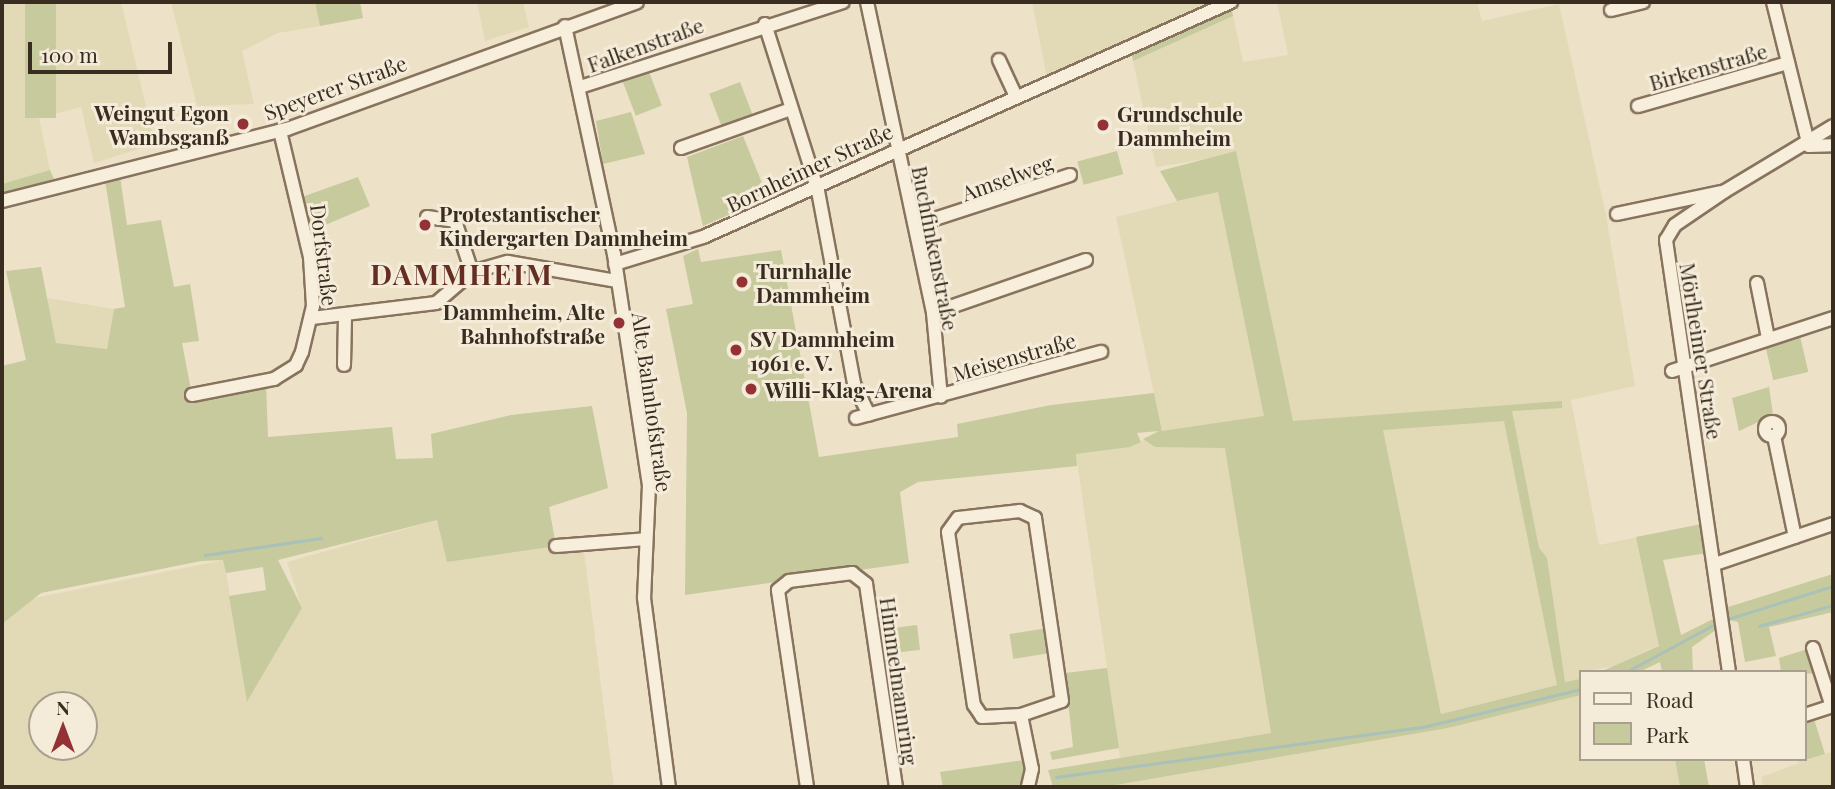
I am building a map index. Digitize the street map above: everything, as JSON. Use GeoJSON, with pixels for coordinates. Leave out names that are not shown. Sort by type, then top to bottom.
{"type":"FeatureCollection","features":[{"type":"Feature","properties":{"kind":"street","name":"Speyerer Straße"},"geometry":{"type":"LineString","coordinates":[[2,201],[280,131],[637,2]]}},
{"type":"Feature","properties":{"kind":"street","name":"Falkenstraße"},"geometry":{"type":"LineString","coordinates":[[580,87],[765,24],[843,2]]}},
{"type":"Feature","properties":{"kind":"street","name":"Buchfinkenstraße"},"geometry":{"type":"LineString","coordinates":[[867,2],[933,313],[941,397]]}},
{"type":"Feature","properties":{"kind":"street","name":"Bornheimer Straße"},"geometry":{"type":"LineString","coordinates":[[615,264],[671,251],[896,148],[1231,2]]}},
{"type":"Feature","properties":{"kind":"street"},"geometry":{"type":"LineString","coordinates":[[1611,10],[1643,2]]}},
{"type":"Feature","properties":{"kind":"street","name":"Birkenstraße"},"geometry":{"type":"LineString","coordinates":[[1773,2],[1809,146]]}},
{"type":"Feature","properties":{"kind":"street"},"geometry":{"type":"LineString","coordinates":[[765,24],[816,184]]}},
{"type":"Feature","properties":{"kind":"street","name":"Alte Bahnhofstraße"},"geometry":{"type":"LineString","coordinates":[[565,26],[580,87],[615,264],[649,485],[646,619],[669,787]]}},
{"type":"Feature","properties":{"kind":"street"},"geometry":{"type":"LineString","coordinates":[[999,60],[1016,96]]}},
{"type":"Feature","properties":{"kind":"street","name":"Birkenstraße"},"geometry":{"type":"LineString","coordinates":[[1638,106],[1788,63]]}},
{"type":"Feature","properties":{"kind":"street"},"geometry":{"type":"LineString","coordinates":[[681,148],[791,109]]}},
{"type":"Feature","properties":{"kind":"street","name":"Mörlheimer Straße"},"geometry":{"type":"LineString","coordinates":[[1729,670],[1714,565],[1678,369],[1666,240],[1675,225],[1725,191],[1809,146],[1833,126]]}},
{"type":"Feature","properties":{"kind":"street","name":"Dorfstraße"},"geometry":{"type":"LineString","coordinates":[[280,131],[308,245],[312,318],[345,318],[436,303],[472,272]]}},
{"type":"Feature","properties":{"kind":"street"},"geometry":{"type":"LineString","coordinates":[[1809,146],[1833,145]]}},
{"type":"Feature","properties":{"kind":"street","name":"Amselweg"},"geometry":{"type":"LineString","coordinates":[[916,225],[1070,174]]}},
{"type":"Feature","properties":{"kind":"street","name":"Meisenstraße"},"geometry":{"type":"LineString","coordinates":[[816,184],[854,384],[863,417],[1101,352]]}},
{"type":"Feature","properties":{"kind":"street"},"geometry":{"type":"LineString","coordinates":[[1617,214],[1725,191]]}},
{"type":"Feature","properties":{"kind":"street"},"geometry":{"type":"LineString","coordinates":[[427,217],[455,221],[472,272],[527,262],[617,281]]}},
{"type":"Feature","properties":{"kind":"street"},"geometry":{"type":"LineString","coordinates":[[933,313],[1086,260]]}},
{"type":"Feature","properties":{"kind":"street"},"geometry":{"type":"LineString","coordinates":[[1757,282],[1768,338]]}},
{"type":"Feature","properties":{"kind":"street"},"geometry":{"type":"LineString","coordinates":[[192,395],[282,376],[298,361],[312,318]]}},
{"type":"Feature","properties":{"kind":"street"},"geometry":{"type":"LineString","coordinates":[[344,365],[345,318]]}},
{"type":"Feature","properties":{"kind":"street"},"geometry":{"type":"LineString","coordinates":[[1678,369],[1833,318]]}},
{"type":"Feature","properties":{"kind":"street"},"geometry":{"type":"LineString","coordinates":[[1774,436],[1795,537]]}},
{"type":"Feature","properties":{"kind":"street"},"geometry":{"type":"LineString","coordinates":[[1020,511],[1035,518],[1062,701],[1021,715],[982,718],[974,705],[948,532],[958,518],[1020,511]]}},
{"type":"Feature","properties":{"kind":"street"},"geometry":{"type":"LineString","coordinates":[[1714,565],[1833,524]]}},
{"type":"Feature","properties":{"kind":"street"},"geometry":{"type":"LineString","coordinates":[[556,546],[646,539]]}},
{"type":"Feature","properties":{"kind":"street","name":"Himmelmannring"},"geometry":{"type":"LineString","coordinates":[[807,787],[778,590],[789,580],[852,573],[866,584],[896,787]]}},
{"type":"Feature","properties":{"kind":"street"},"geometry":{"type":"LineString","coordinates":[[1807,715],[1833,706],[1813,648]]}},
{"type":"Feature","properties":{"kind":"street"},"geometry":{"type":"LineString","coordinates":[[1021,715],[1032,769],[1028,787]]}},
{"type":"Feature","properties":{"kind":"street"},"geometry":{"type":"LineString","coordinates":[[1743,761],[1747,787]]}},
{"type":"Feature","properties":{"kind":"shaded area"},"geometry":{"type":"Polygon","coordinates":[[[2,2],[121,2],[155,144],[94,163],[81,107],[39,118],[50,170],[2,184],[2,2]]]}},
{"type":"Feature","properties":{"kind":"shaded area"},"geometry":{"type":"Polygon","coordinates":[[[171,2],[315,2],[320,26],[278,33],[242,51],[254,104],[197,106],[171,2]]]}},
{"type":"Feature","properties":{"kind":"shaded area"},"geometry":{"type":"Polygon","coordinates":[[[477,2],[523,2],[529,27],[485,41],[477,2]]]}},
{"type":"Feature","properties":{"kind":"shaded area"},"geometry":{"type":"Polygon","coordinates":[[[1032,2],[1231,2],[1048,83],[1032,2]]]}},
{"type":"Feature","properties":{"kind":"shaded area"},"geometry":{"type":"Polygon","coordinates":[[[1277,2],[1477,2],[1482,21],[1559,4],[1606,215],[1635,386],[1571,400],[1599,545],[1702,524],[1663,560],[1681,635],[1614,666],[1580,670],[1580,679],[1441,714],[1379,412],[1393,721],[1120,758],[1076,454],[1130,447],[1162,431],[1116,217],[1218,191],[1211,158],[1156,167],[1133,61],[1233,15],[1243,62],[1288,55],[1277,2]]]}},
{"type":"Feature","properties":{"kind":"shaded area"},"geometry":{"type":"Polygon","coordinates":[[[47,298],[114,309],[107,349],[56,343],[47,298]]]}},
{"type":"Feature","properties":{"kind":"shaded area"},"geometry":{"type":"Polygon","coordinates":[[[437,520],[556,546],[583,544],[614,787],[2,787],[2,624],[29,599],[224,560],[248,701],[302,608],[287,562],[437,520]]]}},
{"type":"Feature","properties":{"kind":"shaded area"},"geometry":{"type":"Polygon","coordinates":[[[1580,695],[1580,761],[1675,761],[1680,787],[1104,787],[1448,728],[1580,695]]]}},
{"type":"Feature","properties":{"kind":"shaded area"},"geometry":{"type":"Polygon","coordinates":[[[1833,751],[1833,787],[1763,787],[1761,777],[1833,751]]]}},
{"type":"Feature","properties":{"kind":"green space"},"geometry":{"type":"Polygon","coordinates":[[[25,2],[56,2],[56,118],[25,118],[25,2]]]}},
{"type":"Feature","properties":{"kind":"green space"},"geometry":{"type":"Polygon","coordinates":[[[315,2],[360,2],[363,18],[320,26],[315,2]]]}},
{"type":"Feature","properties":{"kind":"green space"},"geometry":{"type":"Polygon","coordinates":[[[1230,2],[1233,16],[1133,61],[1131,48],[1230,2]]]}},
{"type":"Feature","properties":{"kind":"green space"},"geometry":{"type":"Polygon","coordinates":[[[649,72],[662,106],[636,116],[623,82],[649,72]]]}},
{"type":"Feature","properties":{"kind":"green space"},"geometry":{"type":"Polygon","coordinates":[[[740,82],[752,114],[721,126],[709,94],[740,82]]]}},
{"type":"Feature","properties":{"kind":"green space"},"geometry":{"type":"Polygon","coordinates":[[[631,112],[645,154],[603,164],[596,121],[631,112]]]}},
{"type":"Feature","properties":{"kind":"green space"},"geometry":{"type":"Polygon","coordinates":[[[743,136],[768,198],[703,226],[687,157],[743,136]]]}},
{"type":"Feature","properties":{"kind":"green space"},"geometry":{"type":"Polygon","coordinates":[[[1117,151],[1123,174],[1084,185],[1077,162],[1117,151]]]}},
{"type":"Feature","properties":{"kind":"green space"},"geometry":{"type":"Polygon","coordinates":[[[1236,151],[1293,421],[1562,401],[1562,408],[1512,411],[1539,548],[1547,558],[1565,682],[1580,679],[1580,695],[1448,728],[1104,787],[1053,787],[1048,770],[1271,733],[1225,448],[1155,447],[1143,439],[1159,431],[1137,433],[1141,442],[1130,447],[1076,454],[1077,466],[918,482],[900,492],[909,563],[685,595],[687,413],[666,309],[693,304],[683,256],[698,249],[701,262],[781,250],[819,457],[958,437],[957,424],[1051,405],[1154,393],[1162,431],[1264,416],[1218,192],[1177,201],[1160,171],[1236,151]],[[1504,421],[1383,430],[1441,714],[1557,685],[1504,421]]]}},
{"type":"Feature","properties":{"kind":"green space"},"geometry":{"type":"Polygon","coordinates":[[[50,170],[54,179],[2,195],[2,184],[50,170]]]}},
{"type":"Feature","properties":{"kind":"green space"},"geometry":{"type":"Polygon","coordinates":[[[120,176],[127,225],[161,220],[174,287],[190,284],[199,341],[182,343],[192,395],[266,382],[268,437],[392,427],[396,459],[433,458],[431,434],[511,415],[592,406],[608,488],[549,507],[556,546],[447,562],[437,520],[278,560],[302,608],[247,702],[229,596],[266,590],[263,567],[226,573],[223,560],[201,561],[41,593],[2,624],[2,366],[26,360],[6,271],[41,267],[56,343],[107,349],[114,309],[125,307],[105,180],[120,176]]]}},
{"type":"Feature","properties":{"kind":"green space"},"geometry":{"type":"Polygon","coordinates":[[[358,177],[370,206],[311,231],[302,197],[358,177]]]}},
{"type":"Feature","properties":{"kind":"green space"},"geometry":{"type":"Polygon","coordinates":[[[1800,336],[1808,372],[1773,380],[1765,344],[1800,336]]]}},
{"type":"Feature","properties":{"kind":"green space"},"geometry":{"type":"Polygon","coordinates":[[[1769,387],[1773,415],[1739,431],[1732,398],[1769,387]]]}},
{"type":"Feature","properties":{"kind":"green space"},"geometry":{"type":"Polygon","coordinates":[[[1702,524],[1707,553],[1663,560],[1681,635],[1719,616],[1720,627],[1692,647],[1693,670],[1662,670],[1660,662],[1643,670],[1605,670],[1659,646],[1636,537],[1702,524]]]}},
{"type":"Feature","properties":{"kind":"green space"},"geometry":{"type":"Polygon","coordinates":[[[1833,574],[1833,612],[1769,627],[1776,656],[1745,662],[1738,622],[1725,619],[1725,608],[1833,574]]]}},
{"type":"Feature","properties":{"kind":"green space"},"geometry":{"type":"Polygon","coordinates":[[[917,625],[920,650],[883,654],[880,630],[917,625]]]}},
{"type":"Feature","properties":{"kind":"green space"},"geometry":{"type":"Polygon","coordinates":[[[1048,628],[1052,653],[1013,659],[1009,634],[1048,628]]]}},
{"type":"Feature","properties":{"kind":"green space"},"geometry":{"type":"Polygon","coordinates":[[[1811,648],[1818,674],[1807,673],[1807,670],[1781,670],[1779,658],[1811,648]]]}},
{"type":"Feature","properties":{"kind":"green space"},"geometry":{"type":"Polygon","coordinates":[[[1107,668],[1119,748],[1052,760],[1050,752],[1073,747],[1065,673],[1107,668]]]}},
{"type":"Feature","properties":{"kind":"green space"},"geometry":{"type":"Polygon","coordinates":[[[1814,719],[1825,754],[1807,760],[1807,721],[1814,719]]]}},
{"type":"Feature","properties":{"kind":"green space"},"geometry":{"type":"Polygon","coordinates":[[[1024,760],[1022,787],[943,787],[940,772],[1024,760]]]}},
{"type":"Feature","properties":{"kind":"green space"},"geometry":{"type":"Polygon","coordinates":[[[1675,761],[1704,761],[1709,787],[1680,787],[1675,761]]]}},
{"type":"Feature","properties":{"kind":"waterway"},"geometry":{"type":"LineString","coordinates":[[205,555],[321,538]]}},
{"type":"Feature","properties":{"kind":"waterway"},"geometry":{"type":"LineString","coordinates":[[1725,620],[1833,586]]}},
{"type":"Feature","properties":{"kind":"waterway"},"geometry":{"type":"LineString","coordinates":[[1759,626],[1833,605]]}},
{"type":"Feature","properties":{"kind":"waterway"},"geometry":{"type":"LineString","coordinates":[[1630,670],[1719,622]]}},
{"type":"Feature","properties":{"kind":"waterway"},"geometry":{"type":"LineString","coordinates":[[1056,777],[1427,726],[1580,689]]}},
{"type":"Feature","properties":{"kind":"place","name":"Weingut Egon Wambsganß"},"geometry":{"type":"Point","coordinates":[243,124]}},
{"type":"Feature","properties":{"kind":"place","name":"Grundschule Dammheim"},"geometry":{"type":"Point","coordinates":[1103,125]}},
{"type":"Feature","properties":{"kind":"place","name":"Protestantischer Kindergarten Dammheim"},"geometry":{"type":"Point","coordinates":[425,225]}},
{"type":"Feature","properties":{"kind":"place","name":"Turnhalle Dammheim"},"geometry":{"type":"Point","coordinates":[742,282]}},
{"type":"Feature","properties":{"kind":"place","name":"Dammheim, Alte Bahnhofstraße"},"geometry":{"type":"Point","coordinates":[619,323]}},
{"type":"Feature","properties":{"kind":"place","name":"SV Dammheim 1961 e. V."},"geometry":{"type":"Point","coordinates":[736,350]}},
{"type":"Feature","properties":{"kind":"place","name":"Willi-Klag-Arena"},"geometry":{"type":"Point","coordinates":[751,389]}},
{"type":"Feature","properties":{"kind":"district","name":"DAMMHEIM"},"geometry":{"type":"Point","coordinates":[462,274]}}]}
